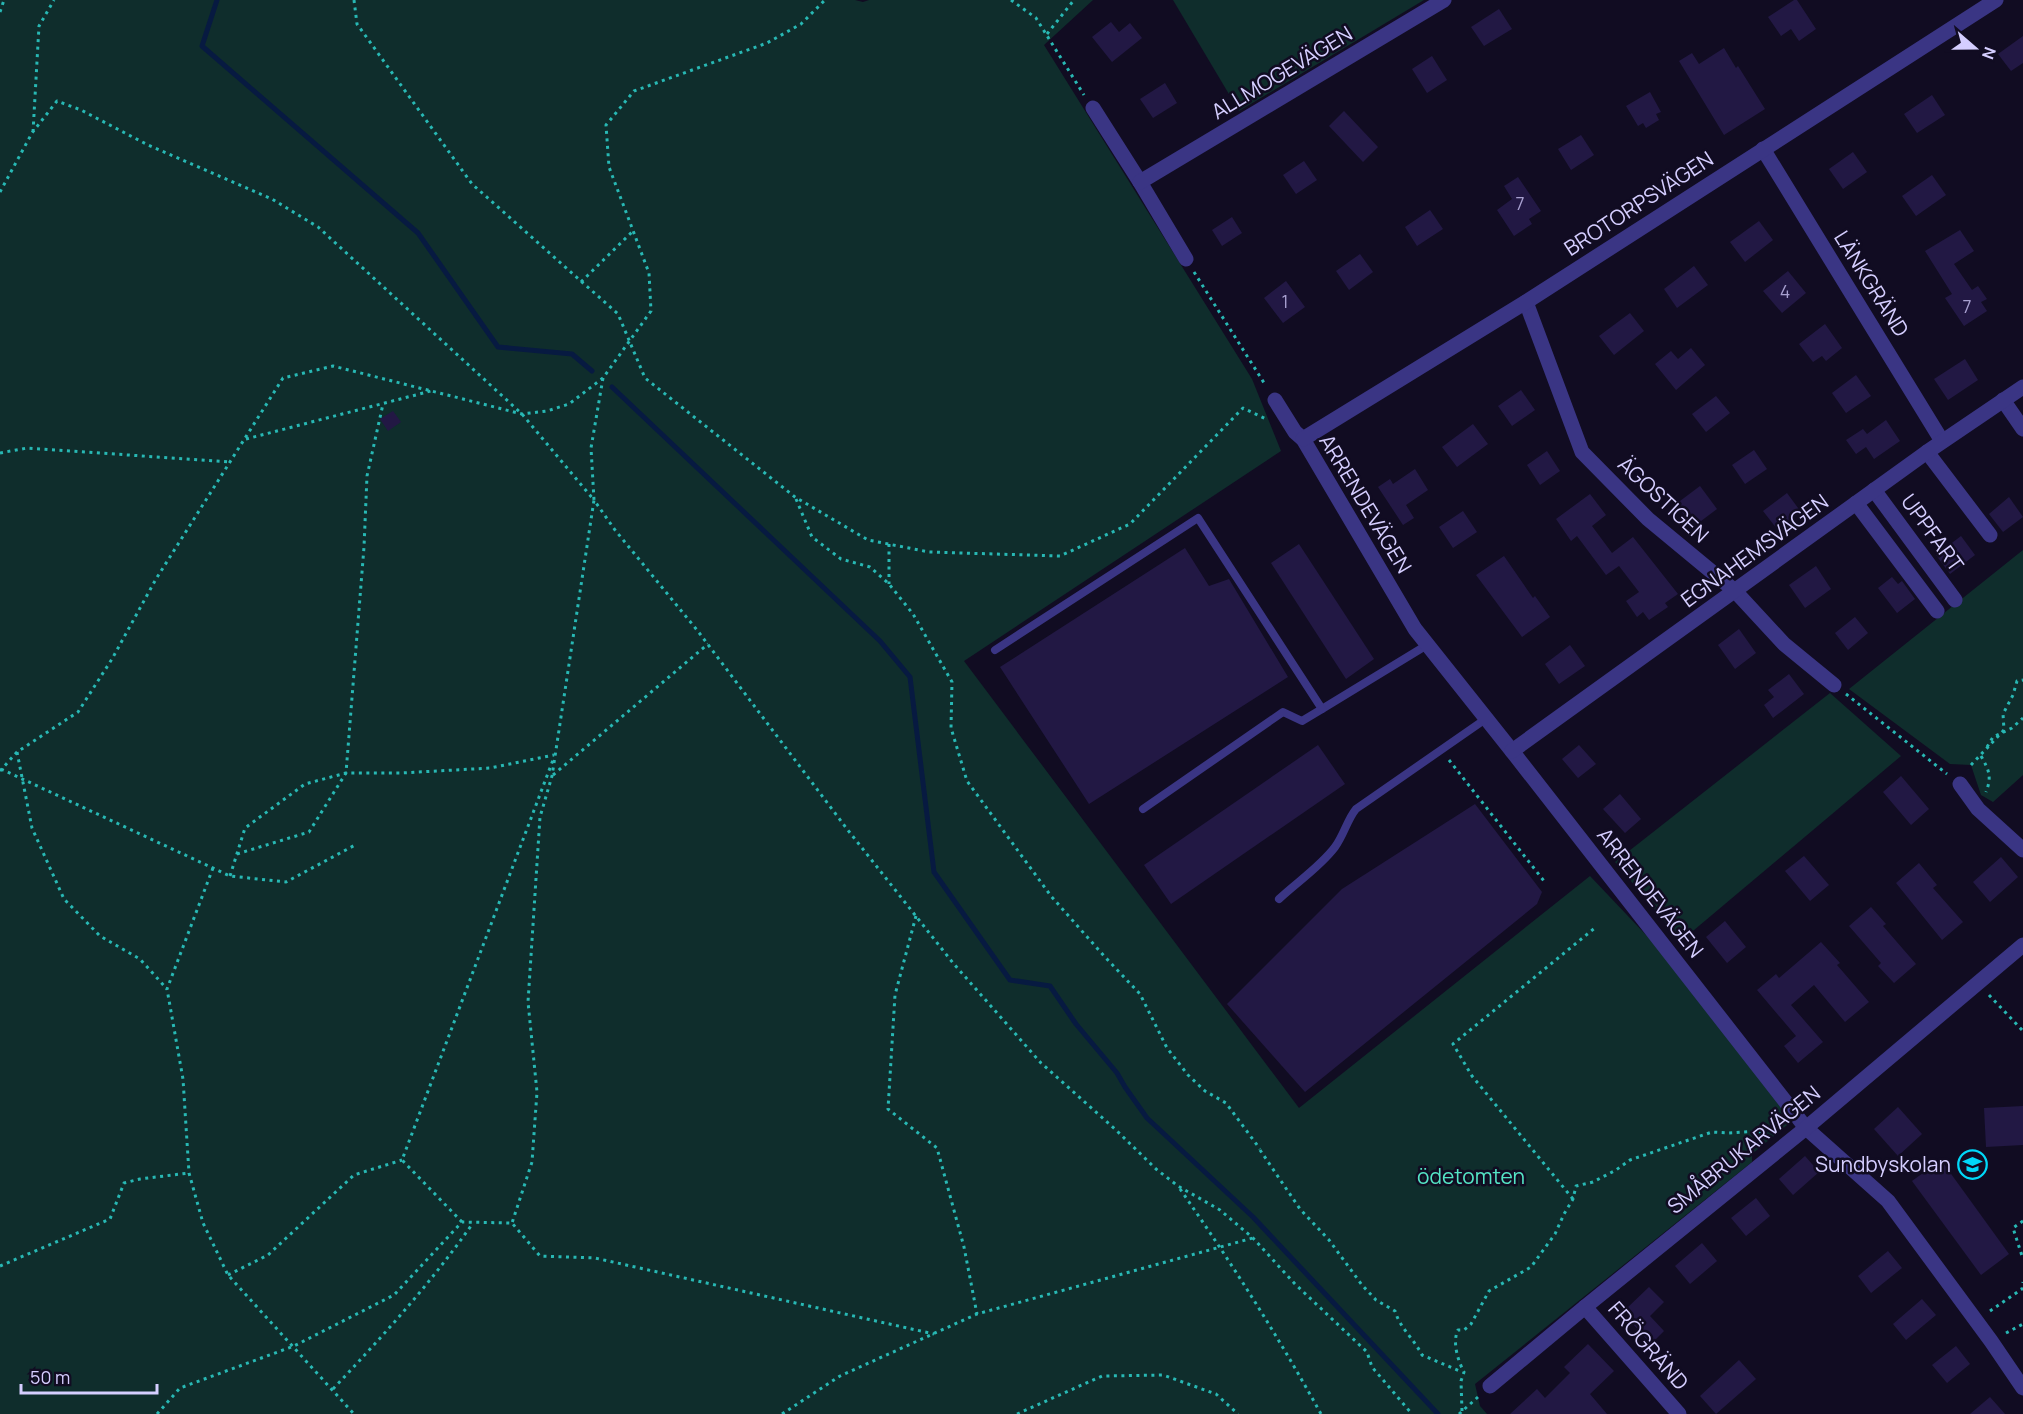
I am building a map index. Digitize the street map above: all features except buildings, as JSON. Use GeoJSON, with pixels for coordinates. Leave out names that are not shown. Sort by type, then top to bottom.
{"type":"FeatureCollection","features":[{"type":"Feature","properties":{"kind":"street","name":"ALLMOGEVÄGEN"},"geometry":{"type":"LineString","coordinates":[[1140,182],[1444,0]]}},
{"type":"Feature","properties":{"kind":"street","name":"BROTORPSVÄGEN"},"geometry":{"type":"LineString","coordinates":[[1299,435],[1526,302],[1996,0]]}},
{"type":"Feature","properties":{"kind":"street"},"geometry":{"type":"LineString","coordinates":[[1092,108],[1186,259]]}},
{"type":"Feature","properties":{"kind":"street","name":"LÄNKGRÄND"},"geometry":{"type":"LineString","coordinates":[[1763,149],[1942,441]]}},
{"type":"Feature","properties":{"kind":"street","name":"ÄGOSTIGEN"},"geometry":{"type":"LineString","coordinates":[[1526,302],[1582,452],[1648,519],[1734,591],[1784,644],[1834,685]]}},
{"type":"Feature","properties":{"kind":"street","name":"EGNAHEMSVÄGEN"},"geometry":{"type":"LineString","coordinates":[[1512,751],[1942,441],[2023,387]]}},
{"type":"Feature","properties":{"kind":"street","name":"ARRENDEVÄGEN"},"geometry":{"type":"LineString","coordinates":[[1275,400],[1299,435],[1415,629],[1806,1128],[1888,1201],[2023,1388]]}},
{"type":"Feature","properties":{"kind":"street"},"geometry":{"type":"LineString","coordinates":[[2003,400],[2023,429]]}},
{"type":"Feature","properties":{"kind":"street","name":"UPPFART"},"geometry":{"type":"LineString","coordinates":[[1927,452],[1990,535]]}},
{"type":"Feature","properties":{"kind":"street","name":"UPPFART"},"geometry":{"type":"LineString","coordinates":[[1874,490],[1955,600]]}},
{"type":"Feature","properties":{"kind":"street","name":"UPPFART"},"geometry":{"type":"LineString","coordinates":[[1856,503],[1937,611]]}},
{"type":"Feature","properties":{"kind":"street"},"geometry":{"type":"LineString","coordinates":[[1960,784],[1978,809],[2023,850]]}},
{"type":"Feature","properties":{"kind":"street","name":"SMÅBRUKARVÄGEN"},"geometry":{"type":"LineString","coordinates":[[1490,1386],[1806,1128],[2023,945]]}},
{"type":"Feature","properties":{"kind":"street","name":"FRÖGRÄND"},"geometry":{"type":"LineString","coordinates":[[1585,1307],[1678,1414]]}},
{"type":"Feature","properties":{"kind":"lane"},"geometry":{"type":"LineString","coordinates":[[995,650],[1198,518],[1322,709]]}},
{"type":"Feature","properties":{"kind":"lane"},"geometry":{"type":"LineString","coordinates":[[1143,809],[1283,712],[1302,721],[1428,645]]}},
{"type":"Feature","properties":{"kind":"lane"},"geometry":{"type":"LineString","coordinates":[[1279,899],[1324,859],[1336,845],[1347,821],[1356,809],[1487,718]]}},
{"type":"Feature","properties":{"kind":"path"},"geometry":{"type":"LineString","coordinates":[[0,12],[4,0]]}},
{"type":"Feature","properties":{"kind":"path"},"geometry":{"type":"LineString","coordinates":[[32,133],[39,26],[54,0]]}},
{"type":"Feature","properties":{"kind":"path"},"geometry":{"type":"LineString","coordinates":[[354,0],[357,24],[472,184],[618,314],[645,378],[795,497],[868,540],[928,552],[1060,556],[1130,524],[1243,408],[1299,435]]}},
{"type":"Feature","properties":{"kind":"path"},"geometry":{"type":"LineString","coordinates":[[357,844],[285,882],[230,876],[1,770],[17,752],[78,712],[112,659],[156,579],[283,378],[333,366],[522,414],[548,411],[569,404],[603,378],[651,311],[649,273],[609,167],[606,125],[634,91],[767,43],[801,24],[825,0]]}},
{"type":"Feature","properties":{"kind":"path"},"geometry":{"type":"LineString","coordinates":[[1011,0],[1036,18],[1092,108]]}},
{"type":"Feature","properties":{"kind":"path"},"geometry":{"type":"LineString","coordinates":[[1047,34],[1074,0]]}},
{"type":"Feature","properties":{"kind":"path"},"geometry":{"type":"LineString","coordinates":[[0,192],[32,133],[57,101],[81,110],[148,145],[272,199],[318,227],[522,414],[594,500],[708,644],[847,829],[953,963],[1041,1063],[1156,1169],[1178,1186],[1220,1210],[1253,1238],[1295,1284],[1367,1352],[1372,1367],[1412,1414]]}},
{"type":"Feature","properties":{"kind":"path"},"geometry":{"type":"LineString","coordinates":[[581,282],[633,231]]}},
{"type":"Feature","properties":{"kind":"path"},"geometry":{"type":"LineString","coordinates":[[1186,259],[1275,400]]}},
{"type":"Feature","properties":{"kind":"path"},"geometry":{"type":"LineString","coordinates":[[512,1223],[532,1162],[537,1092],[528,1002],[540,817],[552,776],[594,500],[591,448],[603,378]]}},
{"type":"Feature","properties":{"kind":"path"},"geometry":{"type":"LineString","coordinates":[[244,440],[433,390]]}},
{"type":"Feature","properties":{"kind":"path"},"geometry":{"type":"LineString","coordinates":[[237,854],[309,832],[346,773],[364,548],[367,476],[382,404]]}},
{"type":"Feature","properties":{"kind":"path"},"geometry":{"type":"LineString","coordinates":[[0,453],[27,448],[230,462]]}},
{"type":"Feature","properties":{"kind":"path"},"geometry":{"type":"LineString","coordinates":[[795,497],[812,537],[841,559],[870,567],[890,584],[913,614],[952,682],[951,728],[967,781],[1051,896],[1140,994],[1167,1048],[1188,1075],[1205,1091],[1226,1103],[1300,1209],[1329,1240],[1362,1285],[1376,1300],[1395,1311],[1398,1323],[1422,1355],[1464,1372]]}},
{"type":"Feature","properties":{"kind":"path"},"geometry":{"type":"LineString","coordinates":[[889,544],[890,584]]}},
{"type":"Feature","properties":{"kind":"path"},"geometry":{"type":"LineString","coordinates":[[552,776],[708,644]]}},
{"type":"Feature","properties":{"kind":"path"},"geometry":{"type":"LineString","coordinates":[[2004,730],[2003,714],[2017,681],[2023,680]]}},
{"type":"Feature","properties":{"kind":"path"},"geometry":{"type":"LineString","coordinates":[[1834,685],[1960,784]]}},
{"type":"Feature","properties":{"kind":"path"},"geometry":{"type":"LineString","coordinates":[[1971,765],[1981,756],[1993,737],[2012,728],[2023,717]]}},
{"type":"Feature","properties":{"kind":"path"},"geometry":{"type":"LineString","coordinates":[[1441,750],[1544,881]]}},
{"type":"Feature","properties":{"kind":"path"},"geometry":{"type":"LineString","coordinates":[[17,752],[32,828],[64,899],[100,936],[140,959],[167,989]]}},
{"type":"Feature","properties":{"kind":"path"},"geometry":{"type":"LineString","coordinates":[[230,876],[245,828],[305,784],[346,773],[401,773],[490,768],[554,755]]}},
{"type":"Feature","properties":{"kind":"path"},"geometry":{"type":"LineString","coordinates":[[402,1161],[554,755]]}},
{"type":"Feature","properties":{"kind":"path"},"geometry":{"type":"LineString","coordinates":[[1981,756],[1990,781],[1984,797]]}},
{"type":"Feature","properties":{"kind":"path"},"geometry":{"type":"LineString","coordinates":[[213,868],[167,989],[183,1079],[189,1173],[203,1223],[228,1275],[354,1414]]}},
{"type":"Feature","properties":{"kind":"path"},"geometry":{"type":"LineString","coordinates":[[916,916],[896,995],[888,1109],[937,1148],[964,1247],[977,1314]]}},
{"type":"Feature","properties":{"kind":"path"},"geometry":{"type":"LineString","coordinates":[[1574,1199],[1472,1076],[1453,1044],[1596,927]]}},
{"type":"Feature","properties":{"kind":"path"},"geometry":{"type":"LineString","coordinates":[[1978,983],[2023,1031]]}},
{"type":"Feature","properties":{"kind":"path"},"geometry":{"type":"LineString","coordinates":[[1464,1372],[1459,1364],[1457,1351],[1455,1335],[1458,1330],[1464,1330],[1471,1324],[1489,1291],[1532,1267],[1555,1234],[1574,1199],[1576,1186],[1593,1182],[1630,1160],[1712,1132],[1758,1131],[1767,1135],[1776,1152]]}},
{"type":"Feature","properties":{"kind":"path"},"geometry":{"type":"LineString","coordinates":[[1255,1143],[1260,1149]]}},
{"type":"Feature","properties":{"kind":"path"},"geometry":{"type":"LineString","coordinates":[[402,1161],[462,1222],[512,1223],[540,1256],[595,1258],[934,1334]]}},
{"type":"Feature","properties":{"kind":"path"},"geometry":{"type":"LineString","coordinates":[[228,1275],[268,1255],[354,1175],[402,1161]]}},
{"type":"Feature","properties":{"kind":"path"},"geometry":{"type":"LineString","coordinates":[[0,1266],[110,1219],[123,1184],[140,1179],[189,1173]]}},
{"type":"Feature","properties":{"kind":"path"},"geometry":{"type":"LineString","coordinates":[[1178,1186],[1221,1247],[1288,1355],[1321,1414]]}},
{"type":"Feature","properties":{"kind":"path"},"geometry":{"type":"LineString","coordinates":[[2023,1221],[2013,1228],[2023,1260]]}},
{"type":"Feature","properties":{"kind":"path"},"geometry":{"type":"LineString","coordinates":[[157,1414],[180,1388],[294,1346],[394,1295],[462,1222]]}},
{"type":"Feature","properties":{"kind":"path"},"geometry":{"type":"LineString","coordinates":[[333,1389],[389,1330],[443,1266],[473,1222]]}},
{"type":"Feature","properties":{"kind":"path"},"geometry":{"type":"LineString","coordinates":[[782,1414],[840,1376],[977,1314],[1253,1238]]}},
{"type":"Feature","properties":{"kind":"path"},"geometry":{"type":"LineString","coordinates":[[1976,1321],[2022,1289],[2023,1282]]}},
{"type":"Feature","properties":{"kind":"path"},"geometry":{"type":"LineString","coordinates":[[1461,1413],[1461,1381],[1464,1372]]}},
{"type":"Feature","properties":{"kind":"path"},"geometry":{"type":"LineString","coordinates":[[1017,1414],[1102,1376],[1163,1375],[1216,1394],[1239,1414]]}},
{"type":"Feature","properties":{"kind":"path"},"geometry":{"type":"LineString","coordinates":[[1461,1413],[1490,1386]]}},
{"type":"Feature","properties":{"kind":"green space","name":"ödetomten"},"geometry":{"type":"Polygon","coordinates":[[[0,0],[855,0],[863,2],[869,0],[1093,0],[1044,45],[1252,379],[1281,451],[964,661],[1299,1108],[1590,876],[1701,993],[1797,1117],[1752,1154],[1752,1162],[1475,1384],[1480,1406],[1487,1414],[0,1414],[0,0]]]}},
{"type":"Feature","properties":{"kind":"green space"},"geometry":{"type":"Polygon","coordinates":[[[1173,0],[1424,0],[1239,111],[1173,0]]]}},
{"type":"Feature","properties":{"kind":"green space"},"geometry":{"type":"Polygon","coordinates":[[[2023,550],[2023,775],[1993,802],[1981,795],[1971,765],[1950,764],[1849,689],[2023,550]]]}},
{"type":"Feature","properties":{"kind":"green space"},"geometry":{"type":"Polygon","coordinates":[[[1830,693],[1901,756],[1681,941],[1615,862],[1830,693]]]}},
{"type":"Feature","properties":{"kind":"waterway"},"geometry":{"type":"LineString","coordinates":[[217,0],[202,46],[418,233],[498,347],[572,354],[592,371]]}},
{"type":"Feature","properties":{"kind":"waterway"},"geometry":{"type":"LineString","coordinates":[[612,387],[880,641],[910,677],[934,872],[1010,980],[1050,986],[1076,1024],[1117,1073],[1147,1118],[1253,1217],[1438,1414]]}},
{"type":"Feature","properties":{"kind":"place","name":"Sundbyskolan"},"geometry":{"type":"Point","coordinates":[1972,1165]}}]}
